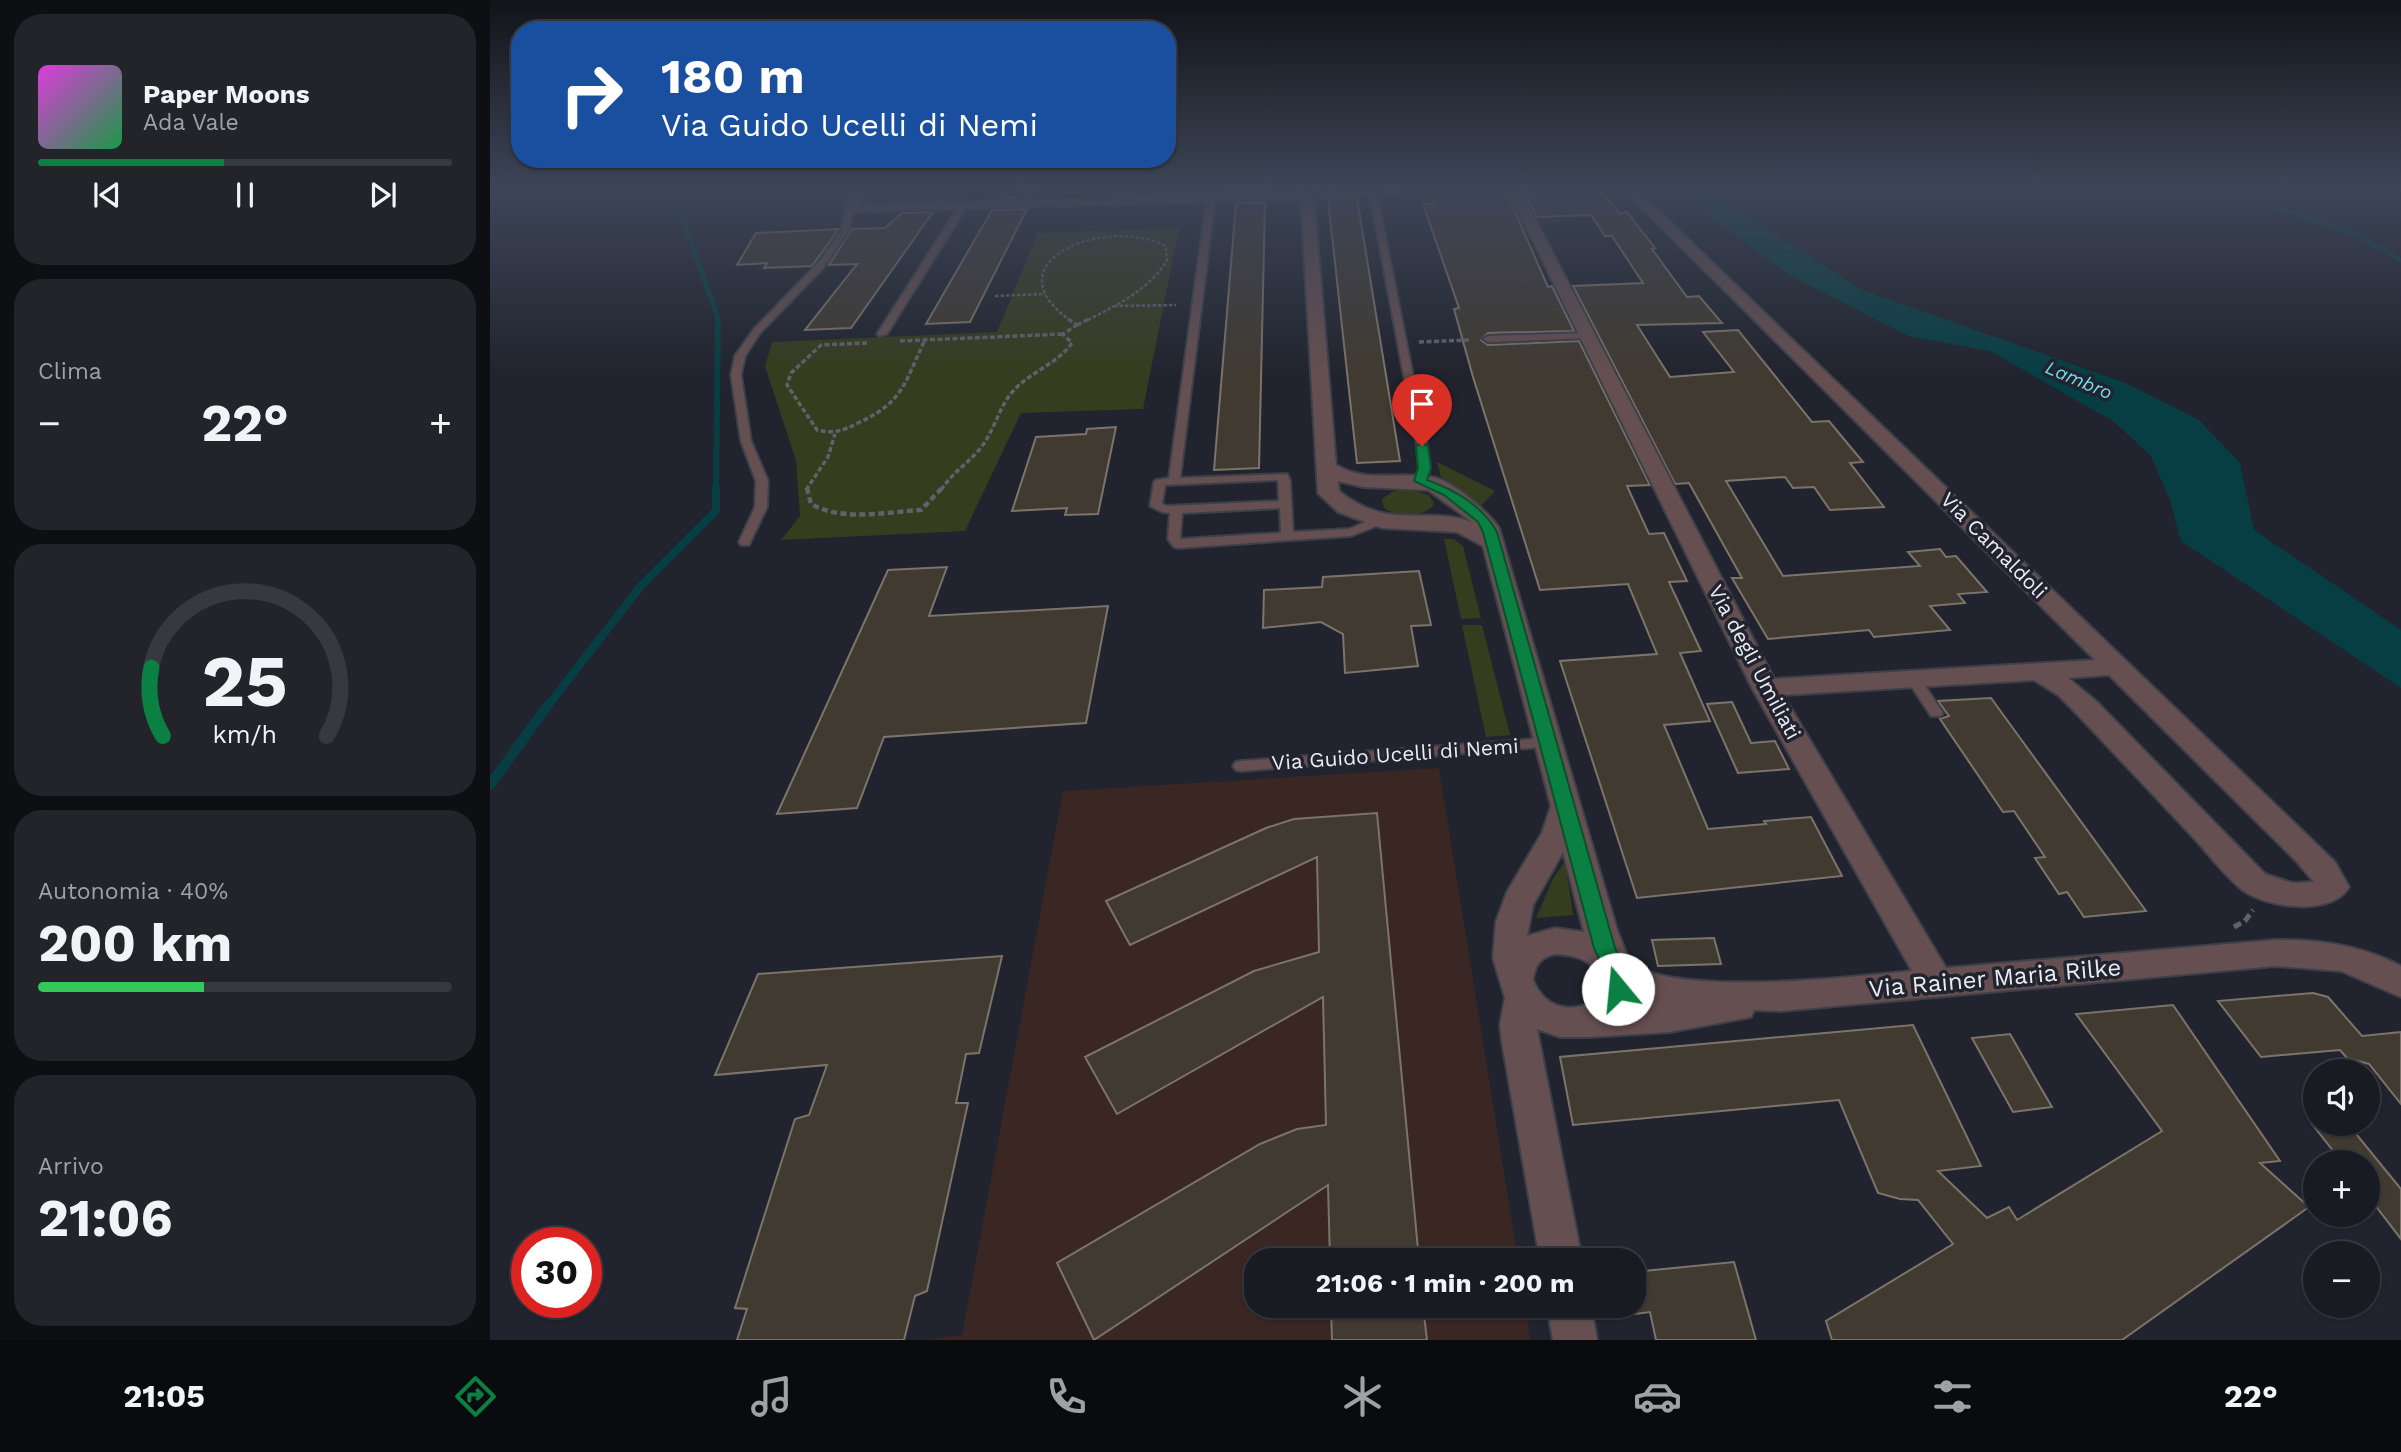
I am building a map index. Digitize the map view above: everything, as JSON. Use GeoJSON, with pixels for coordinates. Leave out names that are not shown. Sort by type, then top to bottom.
{"type":"FeatureCollection","features":[{"type":"Feature","properties":{"kind":"street"},"geometry":{"type":"LineString","coordinates":[[1311,251],[1328,491],[1334,499],[1353,510],[1375,517],[1415,524],[1465,527],[1483,535],[1494,548]]}},
{"type":"Feature","properties":{"kind":"street","name":"Via degli Umiliati"},"geometry":{"type":"LineString","coordinates":[[1544,251],[1765,688],[1936,982]]}},
{"type":"Feature","properties":{"kind":"street","name":"Via Camaldoli"},"geometry":{"type":"LineString","coordinates":[[1692,251],[1966,516],[2114,667],[2324,870],[2333,887],[2307,897],[2280,892],[2254,882],[2146,773],[2087,707],[2067,689],[2039,671]]}},
{"type":"Feature","properties":{"kind":"street","name":"Via Guido Ucelli di Nemi"},"geometry":{"type":"LineString","coordinates":[[1326,468],[1337,475],[1363,481],[1413,481],[1444,489],[1483,520],[1494,548],[1605,948],[1615,970]]}},
{"type":"Feature","properties":{"kind":"street"},"geometry":{"type":"LineString","coordinates":[[1375,517],[1364,503],[1369,493],[1383,485],[1413,481]]}},
{"type":"Feature","properties":{"kind":"street"},"geometry":{"type":"LineString","coordinates":[[1415,524],[1429,522],[1448,513],[1453,506],[1452,496]]}},
{"type":"Feature","properties":{"kind":"street"},"geometry":{"type":"LineString","coordinates":[[1765,688],[2114,667]]}},
{"type":"Feature","properties":{"kind":"street"},"geometry":{"type":"LineString","coordinates":[[1559,1248],[1520,1042],[1518,1025],[1518,990],[1516,968],[1524,955],[1550,941],[1572,941],[1587,945],[1604,956],[1615,970],[1618,988],[1610,1006],[1592,1019],[1576,1022],[1545,1018],[1518,990],[1512,939],[1515,912],[1558,835],[1566,806]]}},
{"type":"Feature","properties":{"kind":"street","name":"Via Rainer Maria Rilke"},"geometry":{"type":"LineString","coordinates":[[1576,1022],[1693,1014],[1781,997],[2284,953],[2328,954],[2363,963],[2401,983]]}},
{"type":"Feature","properties":{"kind":"street","name":"Via Rainer Maria Rilke"},"geometry":{"type":"LineString","coordinates":[[1615,970],[1642,988],[1667,993],[1781,997]]}},
{"type":"Feature","properties":{"kind":"street"},"geometry":{"type":"LineString","coordinates":[[1571,1318],[1576,1340]]}},
{"type":"Feature","properties":{"kind":"lane"},"geometry":{"type":"LineString","coordinates":[[745,542],[761,507],[762,481],[746,441],[736,375],[740,356],[757,331],[821,265],[831,251]]}},
{"type":"Feature","properties":{"kind":"lane"},"geometry":{"type":"LineString","coordinates":[[879,338],[935,251]]}},
{"type":"Feature","properties":{"kind":"lane"},"geometry":{"type":"LineString","coordinates":[[1174,481],[1204,251]]}},
{"type":"Feature","properties":{"kind":"lane"},"geometry":{"type":"LineString","coordinates":[[1385,251],[1425,468],[1413,481]]}},
{"type":"Feature","properties":{"kind":"lane"},"geometry":{"type":"LineString","coordinates":[[1488,339],[1585,335]]}},
{"type":"Feature","properties":{"kind":"lane"},"geometry":{"type":"LineString","coordinates":[[1285,504],[1176,510],[1159,510],[1156,506],[1160,482],[1283,476],[1285,504],[1287,538]]}},
{"type":"Feature","properties":{"kind":"lane"},"geometry":{"type":"LineString","coordinates":[[1176,510],[1174,539],[1178,544],[1351,532],[1375,517]]}},
{"type":"Feature","properties":{"kind":"lane"},"geometry":{"type":"LineString","coordinates":[[1913,678],[1936,713]]}},
{"type":"Feature","properties":{"kind":"lane","name":"Via Guido Ucelli di Nemi"},"geometry":{"type":"LineString","coordinates":[[1241,765],[1549,743]]}},
{"type":"Feature","properties":{"kind":"path"},"geometry":{"type":"LineString","coordinates":[[1062,251],[1050,259],[1041,276],[1045,294],[1051,304],[1077,325]]}},
{"type":"Feature","properties":{"kind":"path"},"geometry":{"type":"LineString","coordinates":[[899,341],[1063,334],[1147,286],[1161,272],[1167,251]]}},
{"type":"Feature","properties":{"kind":"path"},"geometry":{"type":"LineString","coordinates":[[995,296],[1045,294]]}},
{"type":"Feature","properties":{"kind":"path"},"geometry":{"type":"LineString","coordinates":[[1112,306],[1176,305]]}},
{"type":"Feature","properties":{"kind":"path"},"geometry":{"type":"LineString","coordinates":[[835,434],[828,457],[806,490],[811,504],[824,511],[846,514],[921,510],[935,498],[953,472],[979,451],[999,411],[1024,378],[1066,353],[1072,343],[1063,334]]}},
{"type":"Feature","properties":{"kind":"path"},"geometry":{"type":"LineString","coordinates":[[879,338],[821,345],[788,378],[787,385],[817,430],[835,434],[892,404],[925,340]]}},
{"type":"Feature","properties":{"kind":"path"},"geometry":{"type":"LineString","coordinates":[[1403,343],[1488,339]]}},
{"type":"Feature","properties":{"kind":"shaded area"},"geometry":{"type":"Polygon","coordinates":[[[1439,768],[1516,1248],[1244,1248],[1244,1318],[1527,1318],[1530,1340],[926,1340],[962,1335],[1063,791],[1439,768]]]}},
{"type":"Feature","properties":{"kind":"green space"},"geometry":{"type":"Polygon","coordinates":[[[1031,251],[1175,251],[1143,409],[1021,413],[965,531],[781,540],[800,516],[796,461],[765,366],[772,342],[997,332],[1031,251]]]}},
{"type":"Feature","properties":{"kind":"green space"},"geometry":{"type":"Polygon","coordinates":[[[1437,462],[1495,491],[1479,508],[1459,488],[1441,477],[1437,462]]]}},
{"type":"Feature","properties":{"kind":"green space"},"geometry":{"type":"Polygon","coordinates":[[[1407,489],[1429,495],[1434,503],[1432,507],[1421,513],[1408,515],[1395,514],[1384,508],[1382,499],[1392,492],[1407,489]]]}},
{"type":"Feature","properties":{"kind":"green space"},"geometry":{"type":"Polygon","coordinates":[[[1444,539],[1454,539],[1463,546],[1481,618],[1461,619],[1444,539]]]}},
{"type":"Feature","properties":{"kind":"green space"},"geometry":{"type":"Polygon","coordinates":[[[1462,625],[1482,625],[1510,735],[1486,737],[1462,625]]]}},
{"type":"Feature","properties":{"kind":"green space"},"geometry":{"type":"Polygon","coordinates":[[[1565,861],[1573,915],[1536,918],[1553,879],[1565,861]]]}},
{"type":"Feature","properties":{"kind":"water","name":"Lambro"},"geometry":{"type":"Polygon","coordinates":[[[1756,251],[1801,251],[1862,290],[2123,382],[2199,420],[2240,463],[2254,530],[2401,630],[2401,688],[2181,541],[2170,500],[2151,456],[2113,421],[1990,351],[1908,336],[1788,274],[1756,251]]]}},
{"type":"Feature","properties":{"kind":"building"},"geometry":{"type":"Polygon","coordinates":[[[746,251],[823,251],[812,266],[764,268],[767,263],[737,265],[746,251]]]}},
{"type":"Feature","properties":{"kind":"building"},"geometry":{"type":"Polygon","coordinates":[[[838,251],[906,251],[851,328],[805,330],[857,264],[829,265],[838,251]]]}},
{"type":"Feature","properties":{"kind":"building"},"geometry":{"type":"Polygon","coordinates":[[[969,251],[1006,251],[970,322],[926,324],[969,251]]]}},
{"type":"Feature","properties":{"kind":"building"},"geometry":{"type":"Polygon","coordinates":[[[1232,251],[1264,251],[1259,468],[1214,470],[1232,251]]]}},
{"type":"Feature","properties":{"kind":"building"},"geometry":{"type":"Polygon","coordinates":[[[1334,251],[1366,251],[1400,461],[1357,463],[1334,251]]]}},
{"type":"Feature","properties":{"kind":"building"},"geometry":{"type":"Polygon","coordinates":[[[1439,251],[1532,251],[1548,287],[1552,286],[1574,331],[1488,333],[1481,340],[1488,345],[1579,341],[1650,485],[1627,486],[1649,534],[1664,533],[1687,581],[1669,582],[1701,651],[1680,653],[1710,721],[1664,725],[1708,829],[1811,817],[1842,876],[1637,898],[1560,661],[1657,654],[1628,584],[1540,590],[1473,377],[1454,309],[1459,308],[1439,251]]]}},
{"type":"Feature","properties":{"kind":"building"},"geometry":{"type":"Polygon","coordinates":[[[1622,251],[1653,251],[1687,297],[1699,296],[1722,323],[1637,325],[1670,377],[1734,372],[1703,332],[1738,330],[1812,422],[1829,421],[1863,462],[1850,463],[1884,507],[1830,510],[1814,487],[1793,488],[1785,477],[1726,481],[1783,576],[1920,566],[1908,552],[1940,549],[1946,557],[1956,556],[1987,592],[1958,594],[1965,603],[1930,606],[1950,630],[1874,637],[1869,630],[1768,639],[1732,578],[1742,578],[1689,483],[1675,484],[1573,286],[1643,283],[1622,251]]]}},
{"type":"Feature","properties":{"kind":"building"},"geometry":{"type":"Polygon","coordinates":[[[1116,427],[1098,514],[1065,515],[1067,508],[1012,511],[1036,437],[1086,434],[1087,429],[1116,427]]]}},
{"type":"Feature","properties":{"kind":"building"},"geometry":{"type":"Polygon","coordinates":[[[947,567],[929,616],[1108,606],[1086,723],[884,737],[857,808],[777,814],[888,570],[947,567]]]}},
{"type":"Feature","properties":{"kind":"building"},"geometry":{"type":"Polygon","coordinates":[[[1419,571],[1431,625],[1411,626],[1418,666],[1345,673],[1343,634],[1321,622],[1263,628],[1264,590],[1322,587],[1323,577],[1419,571]]]}},
{"type":"Feature","properties":{"kind":"building"},"geometry":{"type":"Polygon","coordinates":[[[1991,698],[2146,911],[2084,917],[2067,892],[2059,894],[2035,858],[2045,857],[2014,811],[2003,812],[1940,719],[1949,716],[1938,701],[1991,698]]]}},
{"type":"Feature","properties":{"kind":"building"},"geometry":{"type":"Polygon","coordinates":[[[1732,702],[1751,743],[1775,741],[1789,769],[1738,773],[1707,704],[1732,702]]]}},
{"type":"Feature","properties":{"kind":"building"},"geometry":{"type":"Polygon","coordinates":[[[1377,813],[1418,1248],[1330,1248],[1328,1185],[1094,1340],[1057,1263],[1260,1144],[1297,1129],[1326,1125],[1323,997],[1117,1114],[1085,1057],[1254,971],[1319,952],[1317,857],[1130,945],[1106,901],[1266,828],[1294,819],[1377,813]]]}},
{"type":"Feature","properties":{"kind":"building"},"geometry":{"type":"Polygon","coordinates":[[[1714,938],[1721,964],[1658,966],[1652,940],[1714,938]]]}},
{"type":"Feature","properties":{"kind":"building"},"geometry":{"type":"Polygon","coordinates":[[[1002,956],[979,1053],[966,1054],[956,1103],[968,1103],[927,1291],[915,1296],[904,1340],[737,1340],[747,1309],[735,1308],[795,1119],[809,1115],[827,1065],[715,1075],[758,974],[1002,956]]]}},
{"type":"Feature","properties":{"kind":"building"},"geometry":{"type":"Polygon","coordinates":[[[2313,993],[2328,997],[2362,1036],[2401,1032],[2401,1104],[2380,1078],[2380,1059],[2351,1059],[2340,1050],[2261,1057],[2218,1001],[2313,993]]]}},
{"type":"Feature","properties":{"kind":"building"},"geometry":{"type":"Polygon","coordinates":[[[2173,1005],[2280,1161],[2260,1163],[2303,1202],[2303,1211],[2122,1340],[1832,1340],[1826,1321],[1953,1244],[1918,1200],[1900,1199],[1878,1193],[1839,1100],[1573,1125],[1560,1057],[1913,1025],[1981,1166],[1938,1171],[1987,1218],[2009,1207],[2017,1220],[2162,1131],[2076,1014],[2173,1005]]]}},
{"type":"Feature","properties":{"kind":"building"},"geometry":{"type":"Polygon","coordinates":[[[2010,1034],[2052,1107],[2013,1112],[1972,1038],[2010,1034]]]}},
{"type":"Feature","properties":{"kind":"building"},"geometry":{"type":"Polygon","coordinates":[[[2321,1136],[2358,1136],[2369,1150],[2333,1150],[2321,1136]]]}},
{"type":"Feature","properties":{"kind":"building"},"geometry":{"type":"Polygon","coordinates":[[[2380,1163],[2401,1189],[2401,1239],[2380,1212],[2380,1163]]]}},
{"type":"Feature","properties":{"kind":"building"},"geometry":{"type":"Polygon","coordinates":[[[1734,1262],[1756,1340],[1656,1340],[1650,1312],[1646,1312],[1646,1271],[1734,1262]]]}},
{"type":"Feature","properties":{"kind":"building"},"geometry":{"type":"Polygon","coordinates":[[[1331,1318],[1424,1318],[1427,1340],[1332,1340],[1331,1318]]]}},
{"type":"Feature","properties":{"kind":"waterway"},"geometry":{"type":"LineString","coordinates":[[694,251],[719,321]]}},
{"type":"Feature","properties":{"kind":"waterway"},"geometry":{"type":"LineString","coordinates":[[2384,251],[2401,260]]}},
{"type":"Feature","properties":{"kind":"waterway"},"geometry":{"type":"LineString","coordinates":[[716,490],[718,319]]}},
{"type":"Feature","properties":{"kind":"waterway"},"geometry":{"type":"LineString","coordinates":[[547,707],[640,587],[716,511],[716,490]]}},
{"type":"Feature","properties":{"kind":"waterway"},"geometry":{"type":"LineString","coordinates":[[490,785],[548,705]]}},
{"type":"Feature","properties":{"kind":"route"},"geometry":{"type":"LineString","coordinates":[[1422,446],[1425,468],[1420,481],[1444,489],[1478,515],[1490,532],[1605,948],[1618,976],[1618,989]]}}]}
